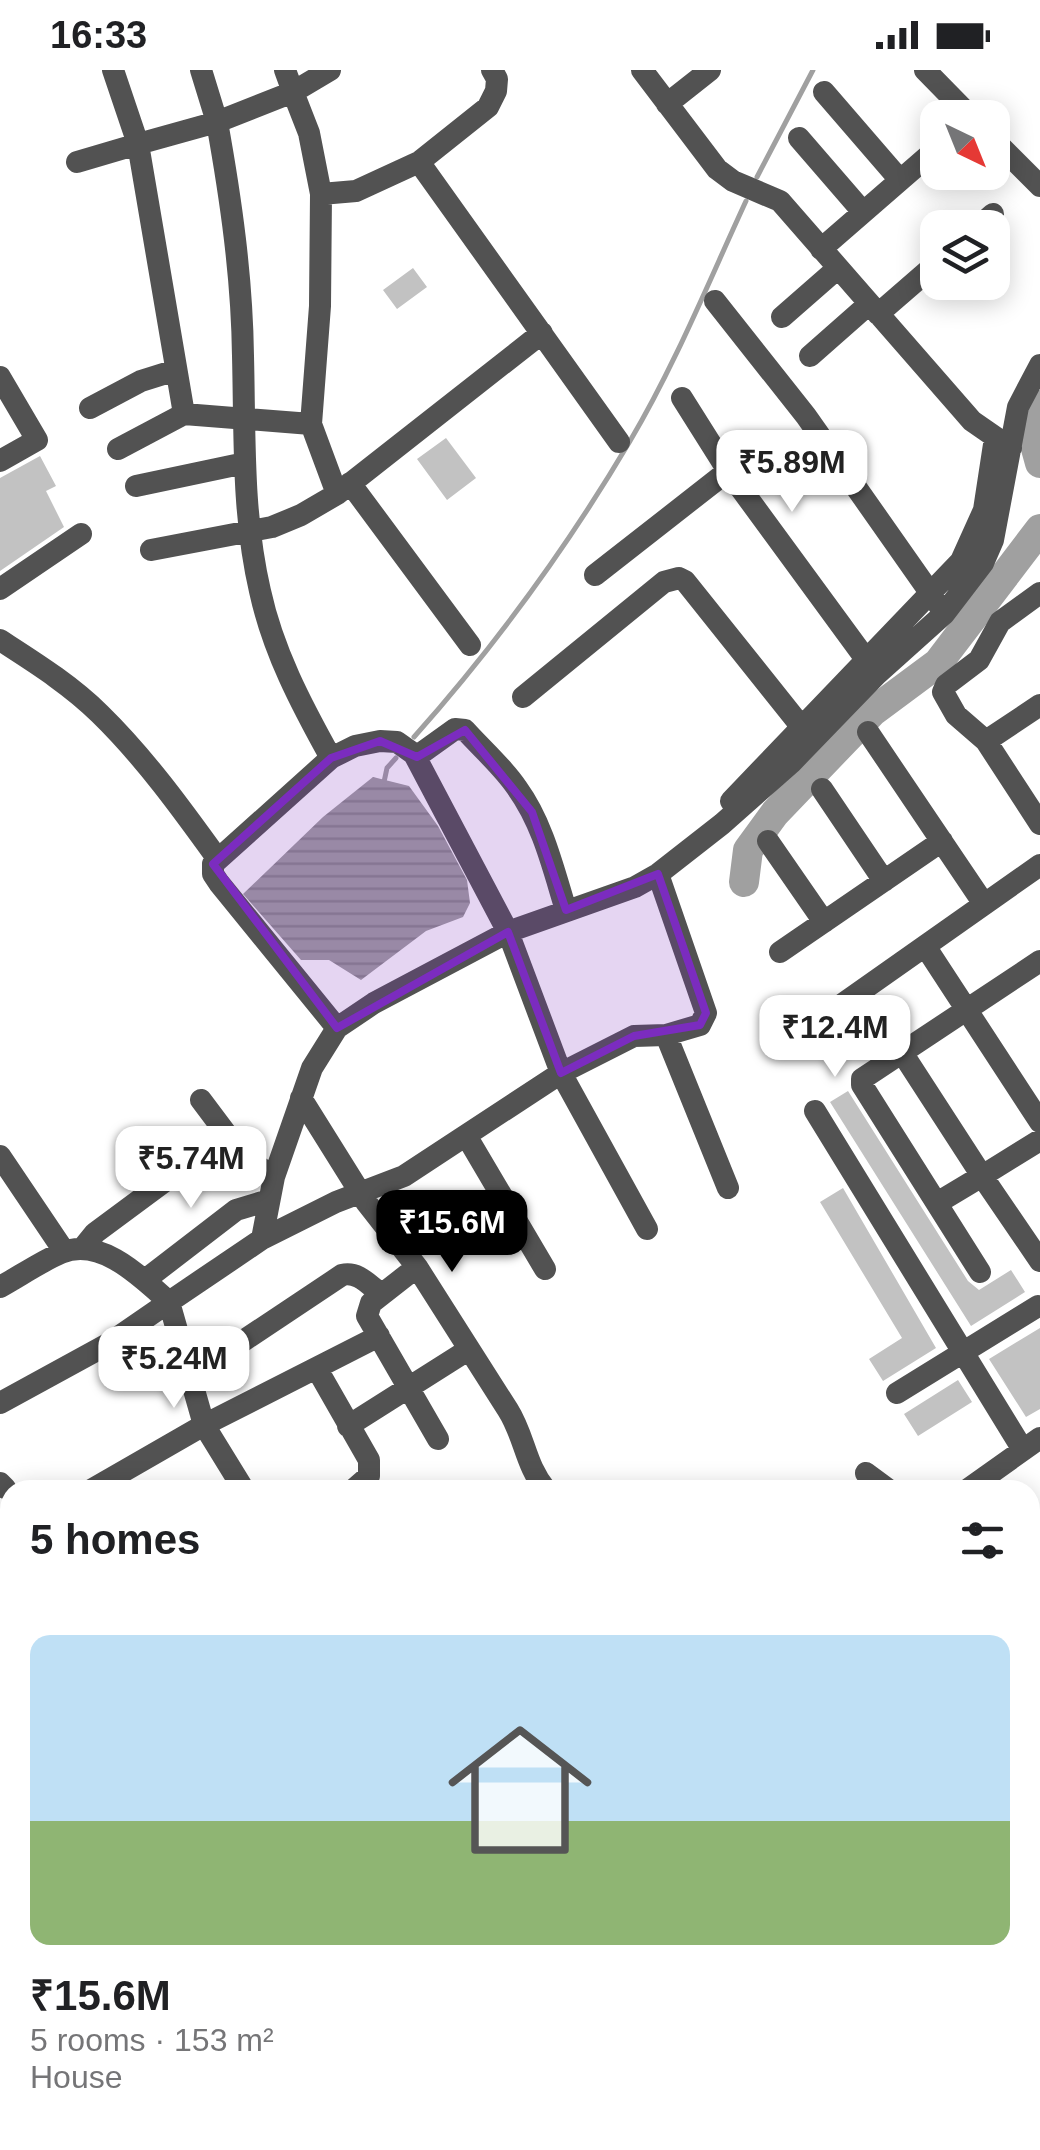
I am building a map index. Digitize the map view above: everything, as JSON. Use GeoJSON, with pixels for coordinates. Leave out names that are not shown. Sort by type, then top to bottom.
{"type":"FeatureCollection","features":[{"type":"Feature","properties":{"kind":"street"},"geometry":{"type":"LineString","coordinates":[[113,70],[138,144],[184,414]]}},
{"type":"Feature","properties":{"kind":"street"},"geometry":{"type":"LineString","coordinates":[[200,70],[217,122],[233,210],[244,357],[245,463],[250,532],[260,590],[292,688],[330,758]]}},
{"type":"Feature","properties":{"kind":"street"},"geometry":{"type":"LineString","coordinates":[[77,162],[217,122],[289,81],[330,70]]}},
{"type":"Feature","properties":{"kind":"street"},"geometry":{"type":"LineString","coordinates":[[321,194],[356,191],[419,162],[488,107],[496,92],[492,70]]}},
{"type":"Feature","properties":{"kind":"street"},"geometry":{"type":"LineString","coordinates":[[642,70],[724,176],[780,201],[972,421],[1003,443]]}},
{"type":"Feature","properties":{"kind":"street"},"geometry":{"type":"LineString","coordinates":[[668,104],[710,70]]}},
{"type":"Feature","properties":{"kind":"street"},"geometry":{"type":"LineString","coordinates":[[925,70],[954,100]]}},
{"type":"Feature","properties":{"kind":"street"},"geometry":{"type":"LineString","coordinates":[[289,81],[310,133],[321,194],[320,306],[312,424],[344,489],[470,645]]}},
{"type":"Feature","properties":{"kind":"street"},"geometry":{"type":"LineString","coordinates":[[824,92],[900,180]]}},
{"type":"Feature","properties":{"kind":"street"},"geometry":{"type":"LineString","coordinates":[[800,138],[863,212]]}},
{"type":"Feature","properties":{"kind":"street"},"geometry":{"type":"LineString","coordinates":[[1010,156],[1040,186]]}},
{"type":"Feature","properties":{"kind":"street"},"geometry":{"type":"LineString","coordinates":[[419,162],[620,442]]}},
{"type":"Feature","properties":{"kind":"street"},"geometry":{"type":"LineString","coordinates":[[822,248],[920,163]]}},
{"type":"Feature","properties":{"kind":"street"},"geometry":{"type":"LineString","coordinates":[[782,317],[838,268]]}},
{"type":"Feature","properties":{"kind":"street"},"geometry":{"type":"LineString","coordinates":[[810,356],[920,275]]}},
{"type":"Feature","properties":{"kind":"street"},"geometry":{"type":"LineString","coordinates":[[715,301],[806,416],[944,614]]}},
{"type":"Feature","properties":{"kind":"street"},"geometry":{"type":"LineString","coordinates":[[151,550],[286,522],[344,489],[542,333]]}},
{"type":"Feature","properties":{"kind":"street"},"geometry":{"type":"LineString","coordinates":[[722,824],[733,797],[961,561],[984,510],[1003,443],[1040,365]]}},
{"type":"Feature","properties":{"kind":"street"},"geometry":{"type":"LineString","coordinates":[[90,408],[128,386],[176,370]]}},
{"type":"Feature","properties":{"kind":"street"},"geometry":{"type":"LineString","coordinates":[[0,377],[37,440],[0,461]]}},
{"type":"Feature","properties":{"kind":"street"},"geometry":{"type":"LineString","coordinates":[[682,398],[728,472],[865,658]]}},
{"type":"Feature","properties":{"kind":"street"},"geometry":{"type":"LineString","coordinates":[[118,449],[184,414],[312,424]]}},
{"type":"Feature","properties":{"kind":"street"},"geometry":{"type":"LineString","coordinates":[[262,1239],[272,1188],[301,1098],[318,1054],[337,1028],[374,1003],[508,932],[635,887],[722,824],[791,763],[876,676],[944,614],[983,563],[993,540],[1003,443]]}},
{"type":"Feature","properties":{"kind":"street"},"geometry":{"type":"LineString","coordinates":[[136,486],[245,463]]}},
{"type":"Feature","properties":{"kind":"street"},"geometry":{"type":"LineString","coordinates":[[595,575],[728,472]]}},
{"type":"Feature","properties":{"kind":"street"},"geometry":{"type":"LineString","coordinates":[[0,589],[81,534]]}},
{"type":"Feature","properties":{"kind":"street"},"geometry":{"type":"LineString","coordinates":[[523,697],[664,582],[679,578],[800,726]]}},
{"type":"Feature","properties":{"kind":"street"},"geometry":{"type":"LineString","coordinates":[[1040,593],[993,629],[984,654],[942,692],[956,715],[986,741],[1040,824]]}},
{"type":"Feature","properties":{"kind":"street"},"geometry":{"type":"LineString","coordinates":[[0,640],[98,712],[168,790],[218,858]]}},
{"type":"Feature","properties":{"kind":"street"},"geometry":{"type":"LineString","coordinates":[[986,741],[1040,705]]}},
{"type":"Feature","properties":{"kind":"street"},"geometry":{"type":"LineString","coordinates":[[416,758],[455,729],[465,730],[516,785],[532,812],[544,837],[566,910]]}},
{"type":"Feature","properties":{"kind":"street"},"geometry":{"type":"LineString","coordinates":[[868,732],[984,904]]}},
{"type":"Feature","properties":{"kind":"street"},"geometry":{"type":"LineString","coordinates":[[337,1028],[213,874],[212,864],[330,758],[380,740],[397,742],[416,758],[508,932],[560,1073],[647,1229]]}},
{"type":"Feature","properties":{"kind":"street"},"geometry":{"type":"LineString","coordinates":[[822,788],[884,881]]}},
{"type":"Feature","properties":{"kind":"street"},"geometry":{"type":"LineString","coordinates":[[768,841],[824,922]]}},
{"type":"Feature","properties":{"kind":"street"},"geometry":{"type":"LineString","coordinates":[[780,952],[942,841]]}},
{"type":"Feature","properties":{"kind":"street"},"geometry":{"type":"LineString","coordinates":[[827,1016],[1040,864]]}},
{"type":"Feature","properties":{"kind":"street"},"geometry":{"type":"LineString","coordinates":[[0,1402],[108,1344],[262,1239],[404,1176],[560,1073],[634,1036],[666,1035],[700,1026],[706,1013],[658,874]]}},
{"type":"Feature","properties":{"kind":"street"},"geometry":{"type":"LineString","coordinates":[[925,946],[1040,1122]]}},
{"type":"Feature","properties":{"kind":"street"},"geometry":{"type":"LineString","coordinates":[[980,1272],[862,1085],[865,1074],[900,1050],[1037,971]]}},
{"type":"Feature","properties":{"kind":"street"},"geometry":{"type":"LineString","coordinates":[[666,1035],[728,1188]]}},
{"type":"Feature","properties":{"kind":"street"},"geometry":{"type":"LineString","coordinates":[[900,1050],[1040,1261]]}},
{"type":"Feature","properties":{"kind":"street"},"geometry":{"type":"LineString","coordinates":[[301,1098],[360,1193],[416,1267],[518,1426],[530,1468],[539,1480]]}},
{"type":"Feature","properties":{"kind":"street"},"geometry":{"type":"LineString","coordinates":[[202,1100],[235,1147],[272,1188]]}},
{"type":"Feature","properties":{"kind":"street"},"geometry":{"type":"LineString","coordinates":[[815,1111],[963,1352],[1032,1444],[981,1480]]}},
{"type":"Feature","properties":{"kind":"street"},"geometry":{"type":"LineString","coordinates":[[467,1137],[545,1269]]}},
{"type":"Feature","properties":{"kind":"street"},"geometry":{"type":"LineString","coordinates":[[937,1203],[1040,1140]]}},
{"type":"Feature","properties":{"kind":"street"},"geometry":{"type":"LineString","coordinates":[[0,1156],[73,1250]]}},
{"type":"Feature","properties":{"kind":"street"},"geometry":{"type":"LineString","coordinates":[[0,1287],[73,1250],[176,1173]]}},
{"type":"Feature","properties":{"kind":"street"},"geometry":{"type":"LineString","coordinates":[[145,1280],[236,1210],[272,1188]]}},
{"type":"Feature","properties":{"kind":"street"},"geometry":{"type":"LineString","coordinates":[[73,1250],[92,1249],[110,1256],[169,1302],[204,1425],[238,1480]]}},
{"type":"Feature","properties":{"kind":"street"},"geometry":{"type":"LineString","coordinates":[[416,1267],[380,1294],[371,1303],[367,1316],[438,1439]]}},
{"type":"Feature","properties":{"kind":"street"},"geometry":{"type":"LineString","coordinates":[[189,1364],[243,1341],[342,1275],[358,1276],[380,1294]]}},
{"type":"Feature","properties":{"kind":"street"},"geometry":{"type":"LineString","coordinates":[[897,1393],[1038,1306]]}},
{"type":"Feature","properties":{"kind":"street"},"geometry":{"type":"LineString","coordinates":[[109,1480],[204,1425],[378,1336]]}},
{"type":"Feature","properties":{"kind":"street"},"geometry":{"type":"LineString","coordinates":[[348,1426],[468,1350]]}},
{"type":"Feature","properties":{"kind":"street"},"geometry":{"type":"LineString","coordinates":[[317,1370],[370,1467],[365,1480]]}},
{"type":"Feature","properties":{"kind":"street"},"geometry":{"type":"LineString","coordinates":[[866,1473],[876,1480]]}},
{"type":"Feature","properties":{"kind":"highlighted area"},"geometry":{"type":"Polygon","coordinates":[[[465,730],[532,812],[566,910],[658,874],[706,1013],[700,1025],[634,1036],[561,1073],[508,932],[337,1028],[213,864],[331,758],[380,741],[417,757],[465,730]]]}},
{"type":"Feature","properties":{"kind":"shaded area"},"geometry":{"type":"Polygon","coordinates":[[[373,777],[409,786],[438,826],[467,880],[470,903],[463,917],[426,931],[361,980],[329,960],[301,960],[243,894],[323,817],[373,777]]]}},
{"type":"Feature","properties":{"kind":"building"},"geometry":{"type":"Polygon","coordinates":[[[413,268],[427,287],[397,309],[383,290],[413,268]]]}},
{"type":"Feature","properties":{"kind":"building"},"geometry":{"type":"Polygon","coordinates":[[[446,438],[476,478],[447,500],[417,459],[446,438]]]}},
{"type":"Feature","properties":{"kind":"building"},"geometry":{"type":"Polygon","coordinates":[[[40,456],[56,486],[46,491],[64,527],[0,571],[0,478],[40,456]]]}},
{"type":"Feature","properties":{"kind":"building"},"geometry":{"type":"Polygon","coordinates":[[[848,1091],[968,1281],[979,1290],[1011,1270],[1025,1292],[971,1326],[830,1102],[848,1091]]]}},
{"type":"Feature","properties":{"kind":"building"},"geometry":{"type":"Polygon","coordinates":[[[843,1188],[936,1348],[883,1381],[869,1359],[902,1338],[820,1202],[843,1188]]]}},
{"type":"Feature","properties":{"kind":"building"},"geometry":{"type":"Polygon","coordinates":[[[1040,1328],[1040,1409],[1026,1417],[989,1359],[1040,1328]]]}},
{"type":"Feature","properties":{"kind":"building"},"geometry":{"type":"Polygon","coordinates":[[[958,1380],[972,1402],[918,1436],[904,1414],[958,1380]]]}},
{"type":"Feature","properties":{"kind":"waterway"},"geometry":{"type":"LineString","coordinates":[[757,177],[813,70]]}},
{"type":"Feature","properties":{"kind":"waterway"},"geometry":{"type":"LineString","coordinates":[[414,737],[529,595],[606,480],[662,383],[746,201]]}},
{"type":"Feature","properties":{"kind":"waterway"},"geometry":{"type":"LineString","coordinates":[[1040,405],[1032,434],[1040,463]]}},
{"type":"Feature","properties":{"kind":"waterway"},"geometry":{"type":"LineString","coordinates":[[744,882],[748,850],[775,813],[872,712],[938,663],[1040,529]]}},
{"type":"Feature","properties":{"kind":"waterway"},"geometry":{"type":"LineString","coordinates":[[384,782],[387,768],[396,758]]}}]}
